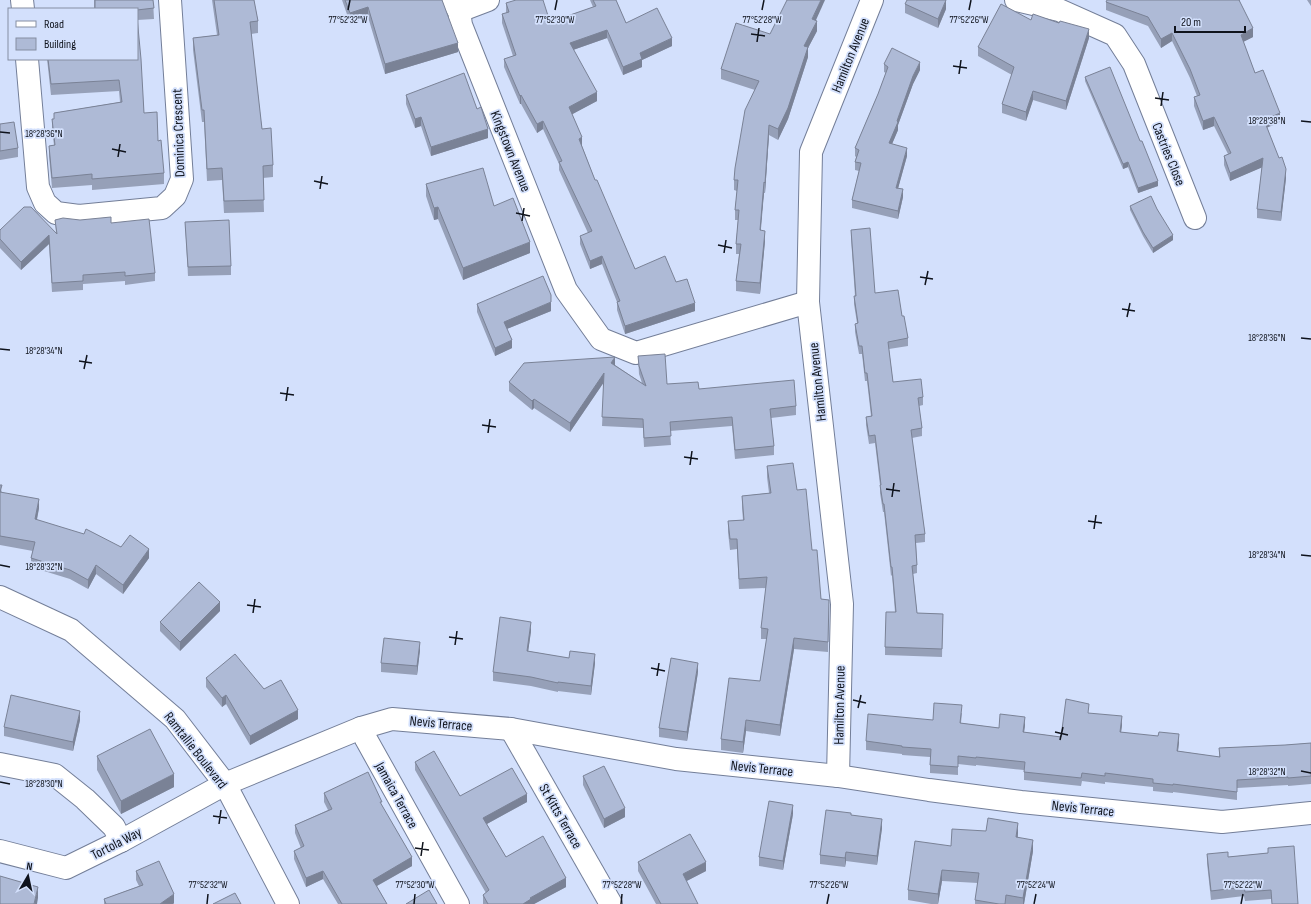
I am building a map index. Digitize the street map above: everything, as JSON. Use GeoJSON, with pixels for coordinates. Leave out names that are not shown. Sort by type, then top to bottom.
{"type":"FeatureCollection","features":[{"type":"Feature","properties":{"kind":"street","name":"Dominica Crescent"},"geometry":{"type":"LineString","coordinates":[[27,60],[38,187],[45,203],[56,213],[79,216],[162,208],[175,196],[182,179],[170,0]]}},
{"type":"Feature","properties":{"kind":"street"},"geometry":{"type":"LineString","coordinates":[[455,5],[488,0]]}},
{"type":"Feature","properties":{"kind":"street","name":"Hamilton Avenue"},"geometry":{"type":"LineString","coordinates":[[838,776],[842,604],[808,302],[811,152],[872,0]]}},
{"type":"Feature","properties":{"kind":"street","name":"Castries Close"},"geometry":{"type":"LineString","coordinates":[[1016,0],[1059,10],[1115,35],[1134,64],[1195,218]]}},
{"type":"Feature","properties":{"kind":"street","name":"Kingstown Avenue"},"geometry":{"type":"LineString","coordinates":[[455,5],[461,25],[566,290],[601,339],[636,353],[808,302]]}},
{"type":"Feature","properties":{"kind":"street","name":"Ramtallie Boulevard"},"geometry":{"type":"LineString","coordinates":[[0,597],[71,630],[176,719],[226,784],[288,904]]}},
{"type":"Feature","properties":{"kind":"street","name":"Nevis Terrace"},"geometry":{"type":"LineString","coordinates":[[226,784],[361,728],[392,719],[511,728],[676,759],[838,776],[1013,801],[1222,822],[1311,813]]}},
{"type":"Feature","properties":{"kind":"street","name":"Jamaica Terrace"},"geometry":{"type":"LineString","coordinates":[[361,728],[458,904]]}},
{"type":"Feature","properties":{"kind":"street","name":"St Kitts Terrace"},"geometry":{"type":"LineString","coordinates":[[511,728],[611,904]]}},
{"type":"Feature","properties":{"kind":"street"},"geometry":{"type":"LineString","coordinates":[[0,764],[55,775],[85,799],[114,827],[121,840]]}},
{"type":"Feature","properties":{"kind":"street","name":"Tortola Way"},"geometry":{"type":"LineString","coordinates":[[0,851],[66,868],[226,784]]}},
{"type":"Feature","properties":{"kind":"building"},"geometry":{"type":"Polygon","coordinates":[[[95,0],[153,0],[154,8],[138,10],[138,8],[95,8],[95,0]]]}},
{"type":"Feature","properties":{"kind":"building"},"geometry":{"type":"Polygon","coordinates":[[[214,0],[254,0],[258,21],[250,22],[262,129],[271,128],[273,165],[263,166],[264,200],[224,201],[222,168],[207,169],[204,110],[202,110],[193,38],[219,35],[214,0]]]}},
{"type":"Feature","properties":{"kind":"building"},"geometry":{"type":"Polygon","coordinates":[[[345,0],[442,0],[458,43],[385,64],[368,7],[350,13],[345,0]]]}},
{"type":"Feature","properties":{"kind":"building"},"geometry":{"type":"Polygon","coordinates":[[[516,0],[543,0],[550,22],[596,6],[593,0],[616,0],[626,23],[657,8],[672,38],[640,53],[642,59],[623,67],[607,30],[570,43],[597,92],[569,107],[582,137],[579,139],[595,180],[597,180],[635,269],[665,256],[676,282],[687,279],[695,303],[625,326],[617,302],[620,301],[602,256],[590,261],[580,236],[592,231],[559,162],[562,161],[543,121],[537,124],[521,95],[520,96],[504,59],[516,55],[502,14],[509,12],[506,3],[516,0]]]}},
{"type":"Feature","properties":{"kind":"building"},"geometry":{"type":"Polygon","coordinates":[[[787,0],[821,0],[812,19],[817,21],[804,46],[808,47],[788,108],[778,129],[769,125],[760,230],[765,231],[760,283],[736,281],[741,244],[736,244],[739,210],[735,210],[738,180],[734,180],[735,168],[745,110],[759,81],[721,69],[736,23],[770,34],[787,0]]]}},
{"type":"Feature","properties":{"kind":"building"},"geometry":{"type":"Polygon","coordinates":[[[907,0],[946,0],[938,19],[905,4],[907,0]]]}},
{"type":"Feature","properties":{"kind":"building"},"geometry":{"type":"Polygon","coordinates":[[[1107,0],[1239,0],[1253,28],[1241,35],[1255,73],[1263,70],[1280,113],[1264,120],[1279,158],[1282,157],[1286,169],[1281,212],[1257,209],[1263,158],[1230,173],[1224,156],[1231,153],[1214,117],[1203,121],[1194,97],[1200,95],[1190,69],[1172,33],[1161,39],[1148,17],[1106,2],[1107,0]]]}},
{"type":"Feature","properties":{"kind":"building"},"geometry":{"type":"Polygon","coordinates":[[[1001,4],[1031,20],[1033,14],[1059,23],[1060,21],[1089,29],[1066,101],[1033,91],[1026,112],[1002,104],[1014,67],[978,47],[1001,4]]]}},
{"type":"Feature","properties":{"kind":"building"},"geometry":{"type":"Polygon","coordinates":[[[138,28],[144,113],[157,112],[158,141],[161,140],[164,173],[92,179],[92,174],[52,178],[49,146],[55,145],[52,119],[54,119],[54,113],[122,102],[119,80],[51,84],[48,60],[138,60],[138,28]]]}},
{"type":"Feature","properties":{"kind":"building"},"geometry":{"type":"Polygon","coordinates":[[[892,48],[920,62],[913,76],[897,121],[898,122],[889,143],[907,148],[896,188],[903,189],[898,211],[852,200],[861,163],[855,162],[859,150],[855,148],[888,67],[884,64],[892,48]]]}},
{"type":"Feature","properties":{"kind":"building"},"geometry":{"type":"Polygon","coordinates":[[[1110,67],[1158,181],[1138,188],[1128,162],[1123,164],[1085,77],[1110,67]]]}},
{"type":"Feature","properties":{"kind":"building"},"geometry":{"type":"Polygon","coordinates":[[[464,73],[477,109],[481,107],[488,129],[431,147],[421,117],[415,119],[406,95],[464,73]]]}},
{"type":"Feature","properties":{"kind":"building"},"geometry":{"type":"Polygon","coordinates":[[[14,122],[18,148],[0,151],[0,124],[14,122]]]}},
{"type":"Feature","properties":{"kind":"building"},"geometry":{"type":"Polygon","coordinates":[[[483,168],[494,206],[513,198],[530,242],[463,268],[438,207],[434,208],[426,184],[483,168]]]}},
{"type":"Feature","properties":{"kind":"building"},"geometry":{"type":"Polygon","coordinates":[[[1151,196],[1173,235],[1153,248],[1130,206],[1151,196]]]}},
{"type":"Feature","properties":{"kind":"building"},"geometry":{"type":"Polygon","coordinates":[[[24,207],[31,207],[57,234],[55,220],[63,218],[80,220],[111,217],[111,223],[149,219],[155,273],[125,276],[125,272],[83,275],[83,281],[52,283],[49,235],[21,262],[0,239],[0,230],[24,207]]]}},
{"type":"Feature","properties":{"kind":"building"},"geometry":{"type":"Polygon","coordinates":[[[229,220],[231,266],[188,267],[185,222],[229,220]]]}},
{"type":"Feature","properties":{"kind":"building"},"geometry":{"type":"Polygon","coordinates":[[[870,228],[875,293],[898,290],[902,316],[904,316],[908,338],[888,342],[893,382],[921,379],[923,397],[918,398],[922,428],[911,430],[925,534],[915,535],[917,565],[912,566],[917,613],[943,614],[942,649],[885,647],[886,612],[896,612],[892,567],[884,504],[880,485],[875,435],[869,436],[866,417],[872,416],[867,373],[865,373],[862,346],[859,346],[855,324],[858,323],[854,296],[856,296],[851,230],[870,228]]]}},
{"type":"Feature","properties":{"kind":"building"},"geometry":{"type":"Polygon","coordinates":[[[543,276],[551,295],[551,302],[504,322],[512,340],[495,348],[477,304],[543,276]]]}},
{"type":"Feature","properties":{"kind":"building"},"geometry":{"type":"Polygon","coordinates":[[[665,354],[667,384],[698,382],[699,389],[794,380],[796,406],[770,409],[774,446],[735,450],[732,417],[670,422],[671,436],[644,438],[643,419],[602,417],[604,373],[570,423],[534,399],[532,401],[509,382],[524,363],[615,357],[611,363],[646,386],[639,366],[638,356],[665,354]]]}},
{"type":"Feature","properties":{"kind":"building"},"geometry":{"type":"Polygon","coordinates":[[[793,463],[797,490],[806,489],[812,550],[817,550],[821,599],[829,600],[828,642],[794,638],[780,725],[746,720],[743,742],[721,739],[729,678],[760,681],[768,629],[761,628],[767,577],[739,579],[737,539],[730,539],[728,521],[744,520],[742,496],[771,493],[767,466],[793,463]]]}},
{"type":"Feature","properties":{"kind":"building"},"geometry":{"type":"Polygon","coordinates":[[[0,492],[39,499],[35,519],[84,534],[86,529],[121,547],[130,535],[149,549],[123,585],[96,565],[88,580],[70,570],[31,558],[35,542],[0,536],[0,492]]]}},
{"type":"Feature","properties":{"kind":"building"},"geometry":{"type":"Polygon","coordinates":[[[199,582],[220,602],[180,642],[160,622],[199,582]]]}},
{"type":"Feature","properties":{"kind":"building"},"geometry":{"type":"Polygon","coordinates":[[[500,617],[531,622],[527,651],[569,658],[570,651],[595,654],[591,686],[558,683],[531,677],[493,672],[500,617]]]}},
{"type":"Feature","properties":{"kind":"building"},"geometry":{"type":"Polygon","coordinates":[[[384,638],[420,642],[417,666],[381,663],[384,638]]]}},
{"type":"Feature","properties":{"kind":"building"},"geometry":{"type":"Polygon","coordinates":[[[235,654],[264,689],[281,680],[298,710],[250,736],[226,695],[222,698],[206,678],[235,654]]]}},
{"type":"Feature","properties":{"kind":"building"},"geometry":{"type":"Polygon","coordinates":[[[671,658],[698,663],[687,732],[659,728],[671,658]]]}},
{"type":"Feature","properties":{"kind":"building"},"geometry":{"type":"Polygon","coordinates":[[[11,695],[80,711],[73,742],[4,727],[11,695]]]}},
{"type":"Feature","properties":{"kind":"building"},"geometry":{"type":"Polygon","coordinates":[[[1066,699],[1089,704],[1088,713],[1122,716],[1120,732],[1158,736],[1159,732],[1179,734],[1177,751],[1220,757],[1219,748],[1311,743],[1311,776],[1237,780],[1237,792],[1153,783],[1153,779],[1105,773],[1105,776],[1082,773],[1081,778],[1024,772],[1025,762],[976,757],[958,756],[958,767],[930,765],[931,749],[902,747],[866,741],[868,714],[933,720],[934,703],[962,705],[960,723],[999,728],[1000,714],[1025,717],[1023,732],[1061,737],[1066,699]]]}},
{"type":"Feature","properties":{"kind":"building"},"geometry":{"type":"Polygon","coordinates":[[[150,729],[174,774],[121,801],[97,756],[150,729]]]}},
{"type":"Feature","properties":{"kind":"building"},"geometry":{"type":"Polygon","coordinates":[[[434,751],[460,796],[512,768],[527,794],[483,818],[506,857],[543,836],[566,878],[530,898],[531,899],[523,904],[488,904],[483,895],[489,890],[415,762],[434,751]]]}},
{"type":"Feature","properties":{"kind":"building"},"geometry":{"type":"Polygon","coordinates":[[[604,766],[625,808],[604,819],[583,776],[604,766]]]}},
{"type":"Feature","properties":{"kind":"building"},"geometry":{"type":"Polygon","coordinates":[[[368,772],[382,802],[380,802],[412,857],[373,880],[387,904],[342,904],[323,871],[306,878],[294,851],[304,846],[295,825],[332,809],[324,793],[368,772]]]}},
{"type":"Feature","properties":{"kind":"building"},"geometry":{"type":"Polygon","coordinates":[[[769,801],[793,805],[783,861],[759,857],[769,801]]]}},
{"type":"Feature","properties":{"kind":"building"},"geometry":{"type":"Polygon","coordinates":[[[826,810],[882,819],[877,856],[846,852],[845,858],[820,855],[826,810]]]}},
{"type":"Feature","properties":{"kind":"building"},"geometry":{"type":"Polygon","coordinates":[[[988,818],[1018,823],[1016,837],[1033,840],[1023,898],[1006,895],[1005,904],[975,900],[979,873],[942,870],[938,894],[908,890],[915,841],[951,846],[952,829],[986,831],[988,818]]]}},
{"type":"Feature","properties":{"kind":"building"},"geometry":{"type":"Polygon","coordinates":[[[690,834],[706,862],[683,874],[698,904],[661,904],[638,862],[690,834]]]}},
{"type":"Feature","properties":{"kind":"building"},"geometry":{"type":"Polygon","coordinates":[[[1294,846],[1298,904],[1272,904],[1271,890],[1245,892],[1244,887],[1211,891],[1207,854],[1228,852],[1228,857],[1268,853],[1268,848],[1294,846]]]}},
{"type":"Feature","properties":{"kind":"building"},"geometry":{"type":"Polygon","coordinates":[[[159,861],[174,894],[160,904],[106,904],[104,899],[143,885],[136,871],[159,861]]]}},
{"type":"Feature","properties":{"kind":"building"},"geometry":{"type":"Polygon","coordinates":[[[0,876],[38,887],[34,904],[0,904],[0,876]]]}},
{"type":"Feature","properties":{"kind":"building"},"geometry":{"type":"Polygon","coordinates":[[[429,890],[437,904],[406,904],[429,890]]]}},
{"type":"Feature","properties":{"kind":"building"},"geometry":{"type":"Polygon","coordinates":[[[235,893],[241,904],[213,904],[235,893]]]}}]}
